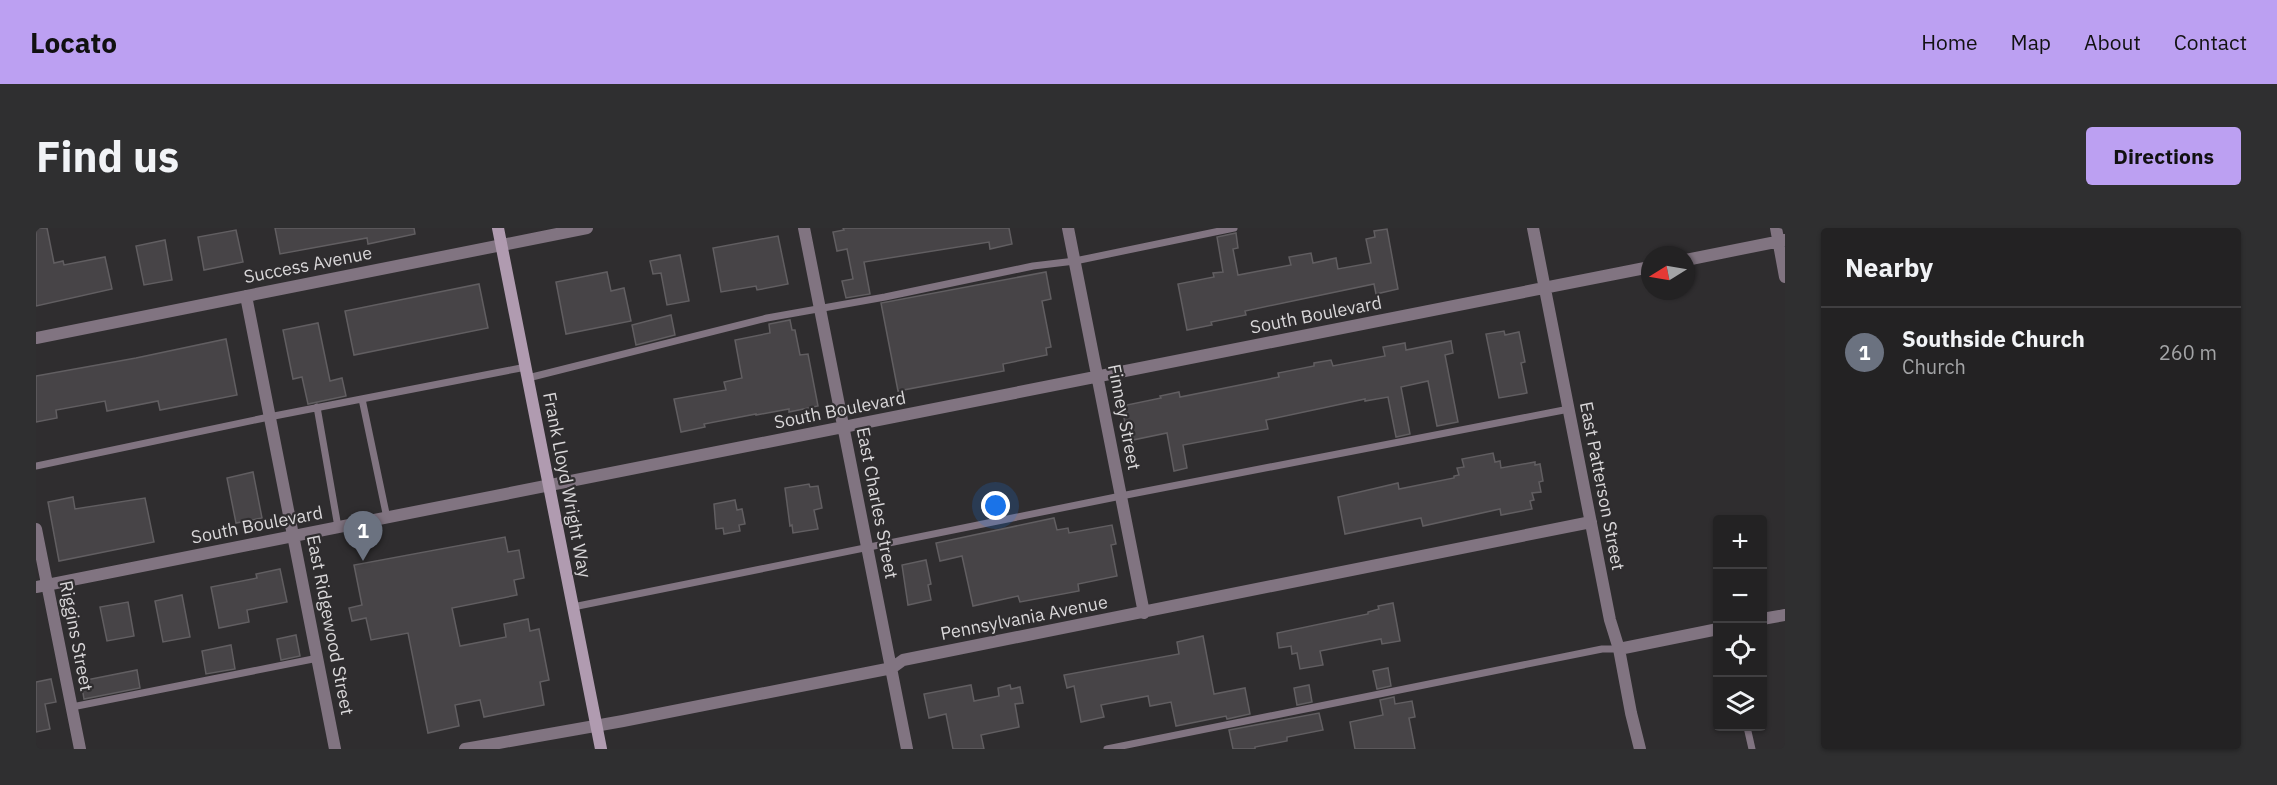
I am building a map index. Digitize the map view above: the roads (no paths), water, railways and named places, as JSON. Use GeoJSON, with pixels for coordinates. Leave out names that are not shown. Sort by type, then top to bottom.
{"type":"FeatureCollection","features":[{"type":"Feature","properties":{"kind":"street","name":"Frank Lloyd Wright Way"},"geometry":{"type":"LineString","coordinates":[[498,228],[601,749]]}},
{"type":"Feature","properties":{"kind":"street","name":"Success Avenue"},"geometry":{"type":"LineString","coordinates":[[36,338],[587,228]]}},
{"type":"Feature","properties":{"kind":"street","name":"East Charles Street"},"geometry":{"type":"LineString","coordinates":[[804,228],[907,749]]}},
{"type":"Feature","properties":{"kind":"street","name":"Finney Street"},"geometry":{"type":"LineString","coordinates":[[1068,228],[1144,613]]}},
{"type":"Feature","properties":{"kind":"street","name":"East Patterson Street"},"geometry":{"type":"LineString","coordinates":[[1533,228],[1610,620],[1619,649],[1640,749]]}},
{"type":"Feature","properties":{"kind":"street"},"geometry":{"type":"LineString","coordinates":[[1776,228],[1782,241],[1785,277]]}},
{"type":"Feature","properties":{"kind":"street"},"geometry":{"type":"LineString","coordinates":[[1695,258],[1782,241]]}},
{"type":"Feature","properties":{"kind":"street","name":"South Boulevard"},"geometry":{"type":"LineString","coordinates":[[42,586],[1641,269]]}},
{"type":"Feature","properties":{"kind":"street","name":"East Ridgewood Street"},"geometry":{"type":"LineString","coordinates":[[246,296],[335,749]]}},
{"type":"Feature","properties":{"kind":"street","name":"Pennsylvania Avenue"},"geometry":{"type":"LineString","coordinates":[[465,749],[623,721],[892,668],[903,660],[1591,522]]}},
{"type":"Feature","properties":{"kind":"street","name":"Riggins Street"},"geometry":{"type":"LineString","coordinates":[[36,529],[42,586],[80,749]]}},
{"type":"Feature","properties":{"kind":"street"},"geometry":{"type":"LineString","coordinates":[[1767,618],[1785,615]]}},
{"type":"Feature","properties":{"kind":"street"},"geometry":{"type":"LineString","coordinates":[[1619,649],[1713,630]]}},
{"type":"Feature","properties":{"kind":"lane"},"geometry":{"type":"LineString","coordinates":[[36,466],[317,407],[527,373],[767,318],[1075,261],[1234,228]]}},
{"type":"Feature","properties":{"kind":"lane"},"geometry":{"type":"LineString","coordinates":[[362,399],[387,518]]}},
{"type":"Feature","properties":{"kind":"lane"},"geometry":{"type":"LineString","coordinates":[[317,407],[338,527]]}},
{"type":"Feature","properties":{"kind":"lane"},"geometry":{"type":"LineString","coordinates":[[573,607],[1121,496],[1569,409]]}},
{"type":"Feature","properties":{"kind":"lane"},"geometry":{"type":"LineString","coordinates":[[1107,749],[1602,649],[1619,649]]}},
{"type":"Feature","properties":{"kind":"lane"},"geometry":{"type":"LineString","coordinates":[[72,707],[318,658]]}},
{"type":"Feature","properties":{"kind":"lane"},"geometry":{"type":"LineString","coordinates":[[1748,731],[1752,749]]}},
{"type":"Feature","properties":{"kind":"place","name":"Southside Church"},"geometry":{"type":"Point","coordinates":[363,561]}}]}
